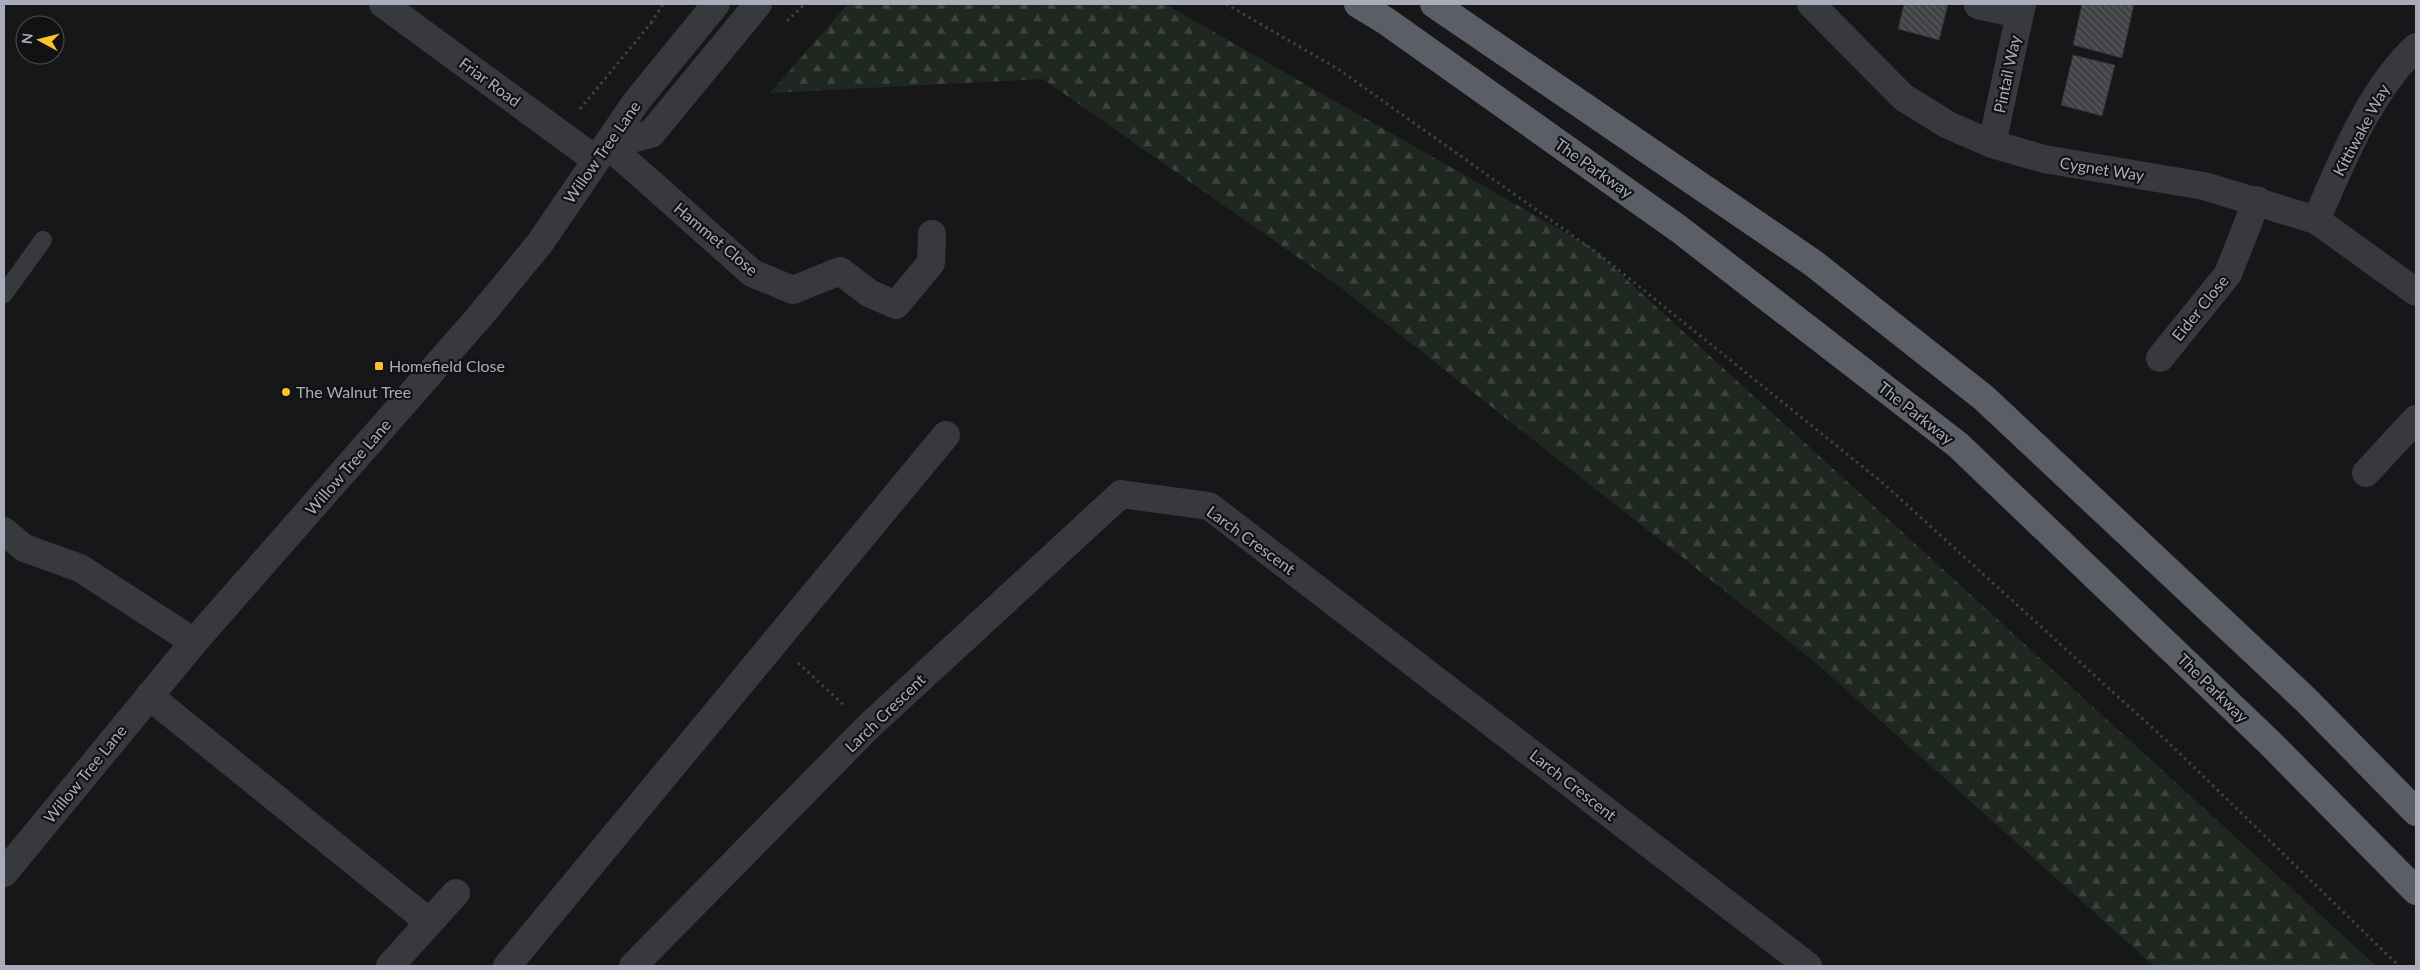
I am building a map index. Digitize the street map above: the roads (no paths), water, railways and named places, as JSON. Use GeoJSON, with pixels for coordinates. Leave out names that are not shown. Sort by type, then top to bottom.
{"type":"FeatureCollection","features":[{"type":"Feature","properties":{"kind":"highway","name":"The Parkway"},"geometry":{"type":"LineString","coordinates":[[1358,4],[1395,26],[1679,229],[1958,445],[2271,744],[2416,891]]}},
{"type":"Feature","properties":{"kind":"highway"},"geometry":{"type":"LineString","coordinates":[[1434,4],[1813,264],[1984,398],[2306,700],[2416,812]]}},
{"type":"Feature","properties":{"kind":"street","name":"Friar Road"},"geometry":{"type":"LineString","coordinates":[[383,4],[562,135],[602,152]]}},
{"type":"Feature","properties":{"kind":"street","name":"Willow Tree Lane"},"geometry":{"type":"LineString","coordinates":[[4,873],[194,642],[480,316],[540,243],[636,102],[716,4]]}},
{"type":"Feature","properties":{"kind":"street"},"geometry":{"type":"LineString","coordinates":[[602,152],[652,134],[758,4]]}},
{"type":"Feature","properties":{"kind":"street","name":"Cygnet Way"},"geometry":{"type":"LineString","coordinates":[[1811,4],[1902,97],[1948,125],[1992,144],[2044,159],[2204,186],[2257,200],[2316,220],[2416,292]]}},
{"type":"Feature","properties":{"kind":"street"},"geometry":{"type":"LineString","coordinates":[[1978,6],[2021,9]]}},
{"type":"Feature","properties":{"kind":"street","name":"Pintail Way"},"geometry":{"type":"LineString","coordinates":[[1992,144],[2021,9]]}},
{"type":"Feature","properties":{"kind":"street","name":"Kittiwake Way"},"geometry":{"type":"LineString","coordinates":[[2316,220],[2357,133],[2386,83],[2416,47]]}},
{"type":"Feature","properties":{"kind":"street","name":"Hammet Close"},"geometry":{"type":"LineString","coordinates":[[602,152],[752,273],[793,290],[840,271],[869,293],[896,305],[932,263],[932,234]]}},
{"type":"Feature","properties":{"kind":"street","name":"Eider Close"},"geometry":{"type":"LineString","coordinates":[[2160,358],[2228,274],[2257,200]]}},
{"type":"Feature","properties":{"kind":"street"},"geometry":{"type":"LineString","coordinates":[[2366,473],[2416,419]]}},
{"type":"Feature","properties":{"kind":"street"},"geometry":{"type":"LineString","coordinates":[[507,966],[946,435]]}},
{"type":"Feature","properties":{"kind":"street","name":"Larch Crescent"},"geometry":{"type":"LineString","coordinates":[[633,966],[868,728],[1121,494],[1209,506],[1808,966]]}},
{"type":"Feature","properties":{"kind":"street"},"geometry":{"type":"LineString","coordinates":[[4,532],[24,548],[80,568],[194,642]]}},
{"type":"Feature","properties":{"kind":"street"},"geometry":{"type":"LineString","coordinates":[[150,696],[429,922]]}},
{"type":"Feature","properties":{"kind":"street"},"geometry":{"type":"LineString","coordinates":[[390,966],[456,893]]}},
{"type":"Feature","properties":{"kind":"lane"},"geometry":{"type":"LineString","coordinates":[[4,294],[43,240]]}},
{"type":"Feature","properties":{"kind":"place","name":"Homefield Close"},"geometry":{"type":"Point","coordinates":[379,366]}},
{"type":"Feature","properties":{"kind":"place","name":"The Walnut Tree"},"geometry":{"type":"Point","coordinates":[286,392]}}]}
